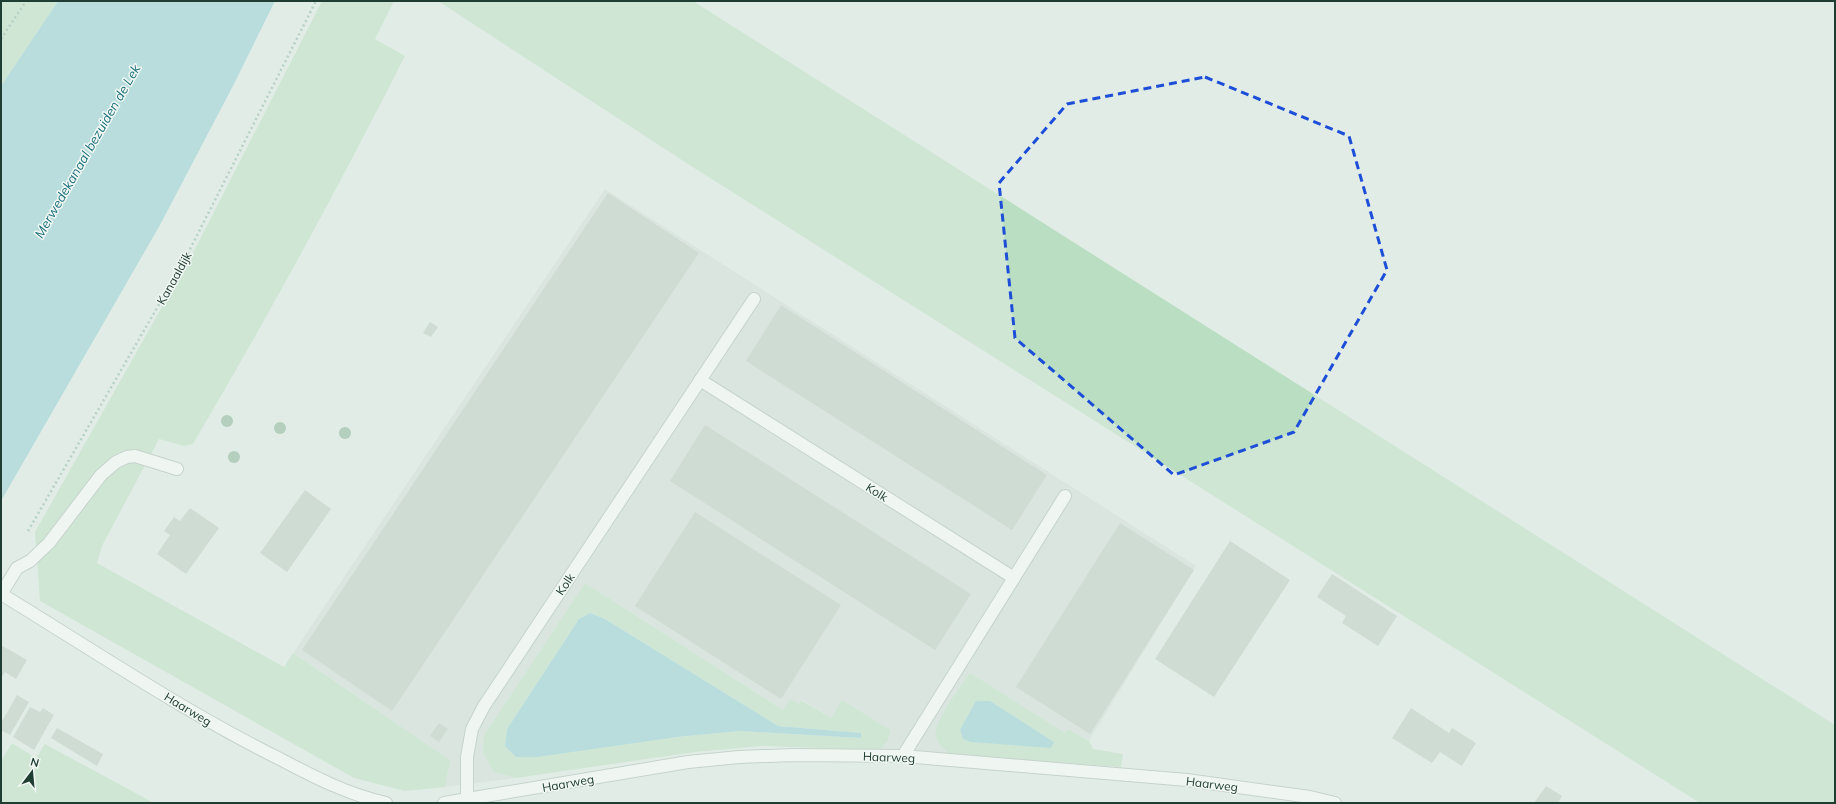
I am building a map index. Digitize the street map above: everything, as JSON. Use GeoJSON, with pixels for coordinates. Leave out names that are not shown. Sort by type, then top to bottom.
{"type":"FeatureCollection","features":[{"type":"Feature","properties":{"kind":"street","name":"Kolk"},"geometry":{"type":"LineString","coordinates":[[467,802],[467,757],[472,729],[484,706],[754,299]]}},
{"type":"Feature","properties":{"kind":"street","name":"Kolk"},"geometry":{"type":"LineString","coordinates":[[700,380],[1014,578]]}},
{"type":"Feature","properties":{"kind":"street"},"geometry":{"type":"LineString","coordinates":[[1,594],[17,568],[30,561],[49,543],[101,475],[116,462],[127,457],[135,456],[177,469]]}},
{"type":"Feature","properties":{"kind":"street"},"geometry":{"type":"LineString","coordinates":[[903,756],[1065,496]]}},
{"type":"Feature","properties":{"kind":"street","name":"Haarweg"},"geometry":{"type":"LineString","coordinates":[[1,594],[248,743],[343,791],[386,803]]}},
{"type":"Feature","properties":{"kind":"street","name":"Haarweg"},"geometry":{"type":"LineString","coordinates":[[444,803],[467,802],[688,762],[739,757],[903,756],[1188,780],[1310,797],[1335,803]]}},
{"type":"Feature","properties":{"kind":"path"},"geometry":{"type":"LineString","coordinates":[[1,39],[26,1]]}},
{"type":"Feature","properties":{"kind":"path","name":"Kanaaldijk"},"geometry":{"type":"LineString","coordinates":[[26,536],[183,263],[316,1]]}},
{"type":"Feature","properties":{"kind":"highlighted area"},"geometry":{"type":"Polygon","coordinates":[[[1205,77],[1349,136],[1387,270],[1294,432],[1174,475],[1015,338],[999,183],[1067,104],[1205,77]]]}},
{"type":"Feature","properties":{"kind":"shaded area"},"geometry":{"type":"Polygon","coordinates":[[[605,189],[1196,566],[1089,741],[1068,729],[1065,733],[952,755],[879,750],[888,741],[842,701],[831,718],[802,700],[799,705],[783,710],[585,583],[484,735],[494,772],[516,778],[445,787],[450,760],[293,653],[605,189]]]}},
{"type":"Feature","properties":{"kind":"green space"},"geometry":{"type":"Polygon","coordinates":[[[1,1],[58,1],[1,86],[1,1]]]}},
{"type":"Feature","properties":{"kind":"green space"},"geometry":{"type":"Polygon","coordinates":[[[322,1],[394,1],[375,39],[405,56],[302,252],[193,444],[184,446],[159,439],[102,546],[97,563],[284,667],[293,653],[450,760],[445,787],[405,791],[354,778],[40,601],[35,532],[198,243],[322,1]]]}},
{"type":"Feature","properties":{"kind":"green space"},"geometry":{"type":"Polygon","coordinates":[[[438,1],[693,1],[1835,725],[1835,803],[1700,803],[691,166],[438,1]]]}},
{"type":"Feature","properties":{"kind":"green space"},"geometry":{"type":"Polygon","coordinates":[[[585,583],[783,710],[790,699],[799,705],[801,700],[831,718],[842,700],[890,730],[888,741],[879,750],[762,746],[695,752],[516,778],[494,772],[483,753],[484,735],[585,583]],[[590,613],[579,619],[507,729],[505,746],[677,737],[740,731],[861,738],[860,733],[778,726],[605,619],[590,613]]]}},
{"type":"Feature","properties":{"kind":"green space"},"geometry":{"type":"Polygon","coordinates":[[[970,673],[1065,733],[1068,729],[1089,741],[1093,749],[1123,754],[1121,767],[952,755],[938,742],[936,736],[937,729],[939,721],[970,673]],[[976,701],[1054,742],[990,701],[976,701]]]}},
{"type":"Feature","properties":{"kind":"green space"},"geometry":{"type":"Polygon","coordinates":[[[12,743],[36,758],[45,744],[154,803],[1,803],[1,761],[12,743]]]}},
{"type":"Feature","properties":{"kind":"water","name":"Merwedekanaal bezuiden de Lek"},"geometry":{"type":"Polygon","coordinates":[[[58,1],[275,1],[234,84],[160,225],[1,501],[1,86],[58,1]]]}},
{"type":"Feature","properties":{"kind":"water"},"geometry":{"type":"Polygon","coordinates":[[[590,613],[605,619],[778,726],[861,733],[861,738],[740,731],[677,737],[537,757],[516,757],[505,746],[507,729],[579,619],[590,613]]]}},
{"type":"Feature","properties":{"kind":"water"},"geometry":{"type":"Polygon","coordinates":[[[976,701],[990,701],[1054,742],[1051,748],[971,742],[963,739],[960,730],[976,701]]]}},
{"type":"Feature","properties":{"kind":"building"},"geometry":{"type":"Polygon","coordinates":[[[608,193],[699,253],[392,711],[302,650],[608,193]]]}},
{"type":"Feature","properties":{"kind":"building"},"geometry":{"type":"Polygon","coordinates":[[[781,305],[1047,475],[1012,530],[746,361],[781,305]]]}},
{"type":"Feature","properties":{"kind":"building"},"geometry":{"type":"Polygon","coordinates":[[[430,322],[438,327],[431,337],[423,333],[430,322]]]}},
{"type":"Feature","properties":{"kind":"building"},"geometry":{"type":"Polygon","coordinates":[[[705,425],[971,594],[935,650],[670,481],[705,425]]]}},
{"type":"Feature","properties":{"kind":"building"},"geometry":{"type":"Polygon","coordinates":[[[305,490],[331,509],[287,572],[260,553],[305,490]]]}},
{"type":"Feature","properties":{"kind":"building"},"geometry":{"type":"Polygon","coordinates":[[[190,508],[219,528],[186,574],[157,554],[170,535],[164,531],[174,517],[180,521],[190,508]]]}},
{"type":"Feature","properties":{"kind":"building"},"geometry":{"type":"Polygon","coordinates":[[[695,512],[841,605],[781,699],[635,606],[695,512]]]}},
{"type":"Feature","properties":{"kind":"building"},"geometry":{"type":"Polygon","coordinates":[[[1120,523],[1194,570],[1090,734],[1016,687],[1120,523]]]}},
{"type":"Feature","properties":{"kind":"building"},"geometry":{"type":"Polygon","coordinates":[[[1230,541],[1290,580],[1214,697],[1155,659],[1230,541]]]}},
{"type":"Feature","properties":{"kind":"building"},"geometry":{"type":"Polygon","coordinates":[[[1332,574],[1397,616],[1378,646],[1342,623],[1346,616],[1317,597],[1332,574]]]}},
{"type":"Feature","properties":{"kind":"building"},"geometry":{"type":"Polygon","coordinates":[[[1,645],[27,660],[16,679],[5,672],[1,678],[1,645]]]}},
{"type":"Feature","properties":{"kind":"building"},"geometry":{"type":"Polygon","coordinates":[[[17,695],[29,702],[10,735],[1,730],[1,723],[17,695]]]}},
{"type":"Feature","properties":{"kind":"building"},"geometry":{"type":"Polygon","coordinates":[[[30,707],[40,712],[43,708],[54,715],[34,750],[13,737],[30,707]]]}},
{"type":"Feature","properties":{"kind":"building"},"geometry":{"type":"Polygon","coordinates":[[[1411,708],[1449,733],[1452,728],[1476,743],[1462,766],[1440,752],[1432,763],[1392,738],[1411,708]]]}},
{"type":"Feature","properties":{"kind":"building"},"geometry":{"type":"Polygon","coordinates":[[[439,723],[448,729],[439,742],[430,736],[439,723]]]}},
{"type":"Feature","properties":{"kind":"building"},"geometry":{"type":"Polygon","coordinates":[[[57,728],[103,754],[97,766],[51,738],[57,728]]]}},
{"type":"Feature","properties":{"kind":"building"},"geometry":{"type":"Polygon","coordinates":[[[1546,786],[1562,796],[1558,803],[1534,803],[1546,786]]]}}]}
